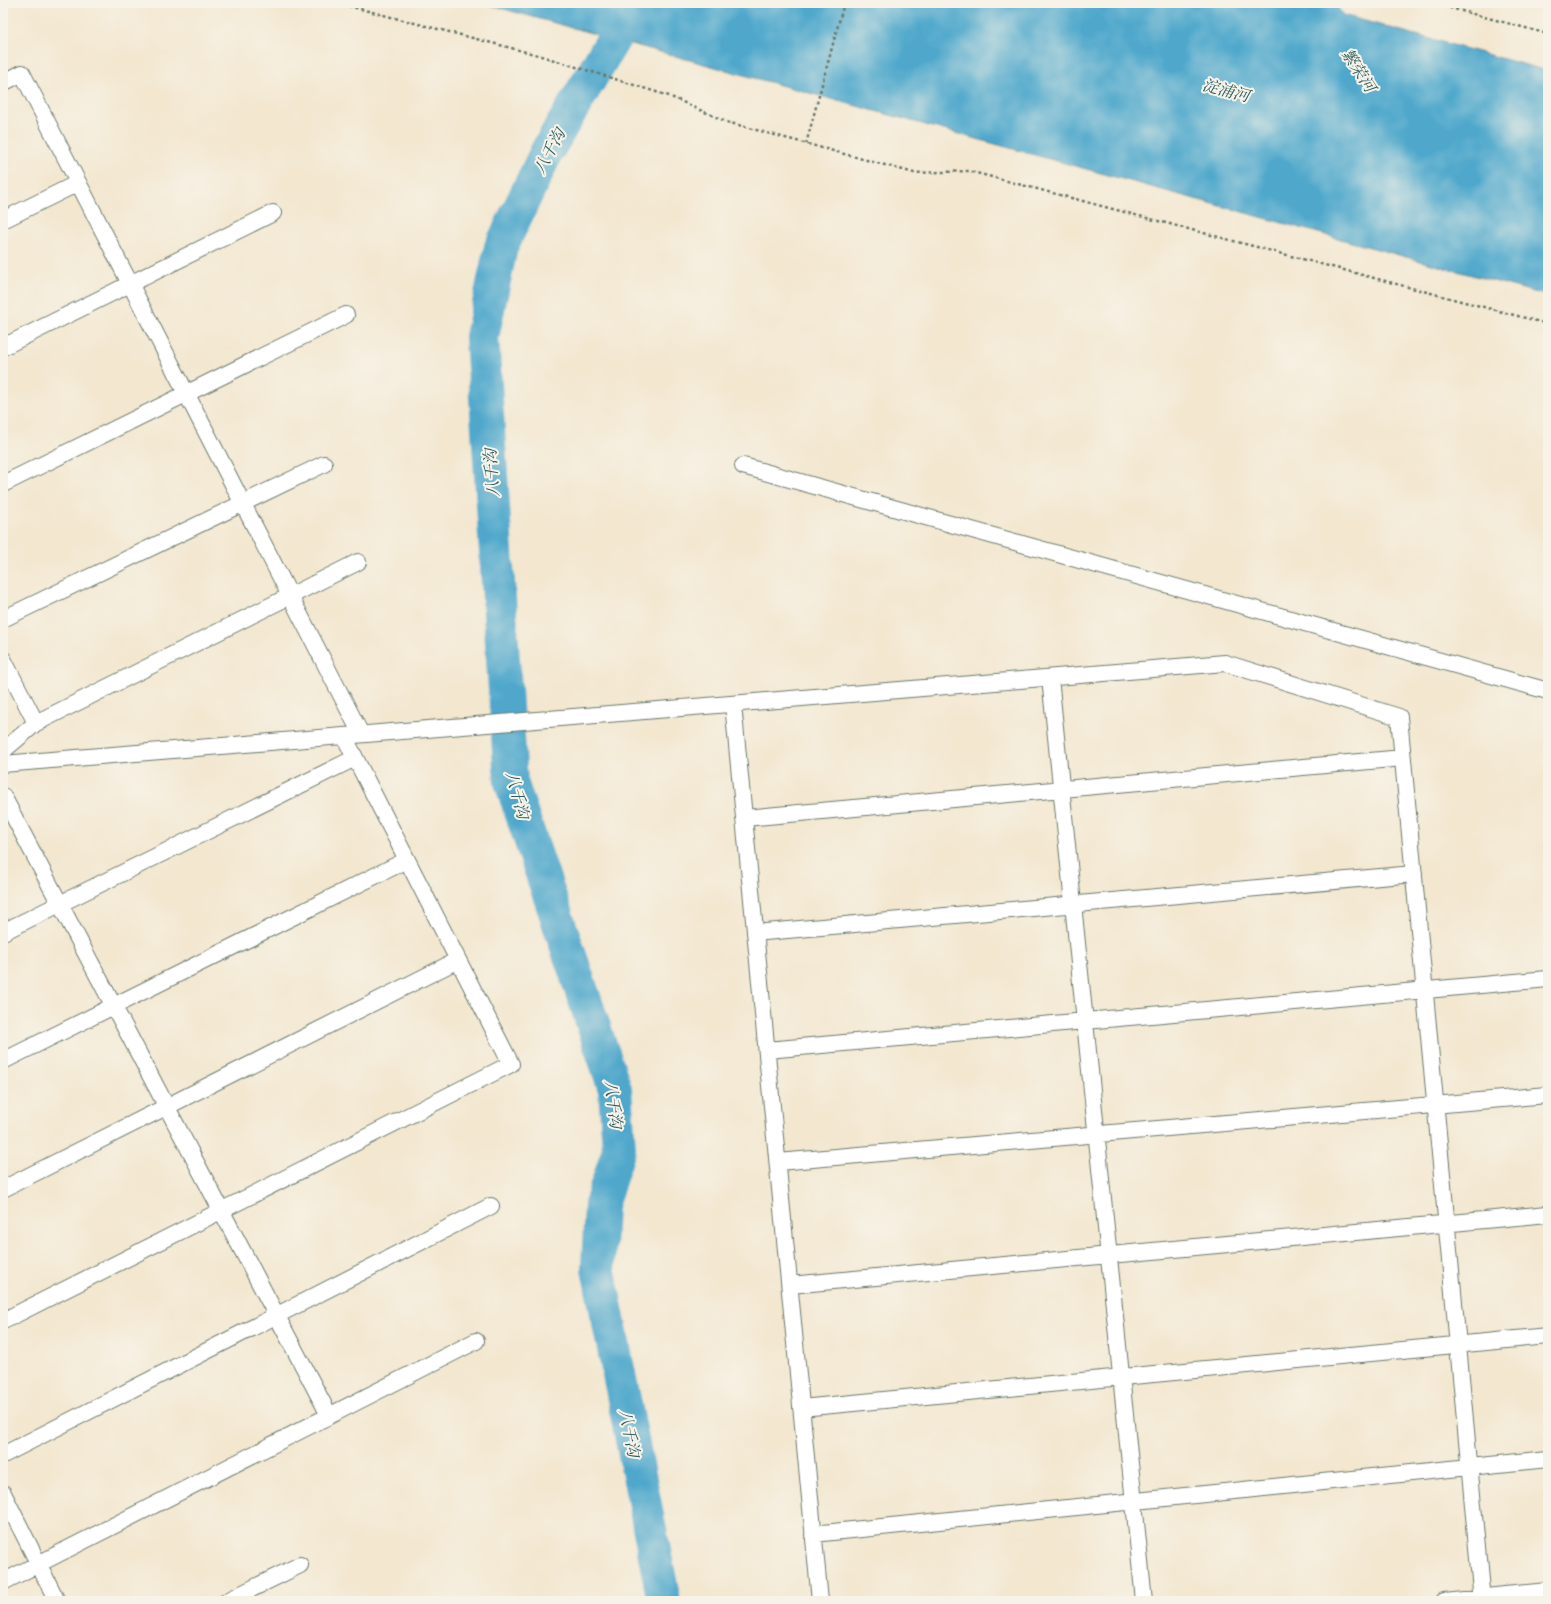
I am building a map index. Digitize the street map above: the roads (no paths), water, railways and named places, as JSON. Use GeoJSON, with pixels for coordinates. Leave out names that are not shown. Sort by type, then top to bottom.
{"type":"FeatureCollection","features":[{"type":"Feature","properties":{"kind":"lane"},"geometry":{"type":"LineString","coordinates":[[3,83],[22,73],[361,734]]}},
{"type":"Feature","properties":{"kind":"lane"},"geometry":{"type":"LineString","coordinates":[[3,220],[78,183]]}},
{"type":"Feature","properties":{"kind":"lane"},"geometry":{"type":"LineString","coordinates":[[3,347],[273,213]]}},
{"type":"Feature","properties":{"kind":"lane"},"geometry":{"type":"LineString","coordinates":[[3,484],[346,315]]}},
{"type":"Feature","properties":{"kind":"lane"},"geometry":{"type":"LineString","coordinates":[[3,619],[324,464]]}},
{"type":"Feature","properties":{"kind":"lane"},"geometry":{"type":"LineString","coordinates":[[743,466],[1548,691]]}},
{"type":"Feature","properties":{"kind":"lane"},"geometry":{"type":"LineString","coordinates":[[3,751],[36,723],[358,562]]}},
{"type":"Feature","properties":{"kind":"lane"},"geometry":{"type":"LineString","coordinates":[[3,659],[36,723]]}},
{"type":"Feature","properties":{"kind":"lane"},"geometry":{"type":"LineString","coordinates":[[3,764],[1225,663],[1399,717],[1482,1599]]}},
{"type":"Feature","properties":{"kind":"lane"},"geometry":{"type":"LineString","coordinates":[[1050,678],[1144,1601]]}},
{"type":"Feature","properties":{"kind":"lane"},"geometry":{"type":"LineString","coordinates":[[733,704],[820,1601]]}},
{"type":"Feature","properties":{"kind":"lane"},"geometry":{"type":"LineString","coordinates":[[3,1321],[511,1064],[344,736]]}},
{"type":"Feature","properties":{"kind":"lane"},"geometry":{"type":"LineString","coordinates":[[3,932],[355,758]]}},
{"type":"Feature","properties":{"kind":"lane"},"geometry":{"type":"LineString","coordinates":[[745,818],[1403,758]]}},
{"type":"Feature","properties":{"kind":"lane"},"geometry":{"type":"LineString","coordinates":[[4,801],[222,1210],[329,1415]]}},
{"type":"Feature","properties":{"kind":"lane"},"geometry":{"type":"LineString","coordinates":[[3,1062],[407,860]]}},
{"type":"Feature","properties":{"kind":"lane"},"geometry":{"type":"LineString","coordinates":[[755,933],[1414,874]]}},
{"type":"Feature","properties":{"kind":"lane"},"geometry":{"type":"LineString","coordinates":[[3,1189],[458,960]]}},
{"type":"Feature","properties":{"kind":"lane"},"geometry":{"type":"LineString","coordinates":[[767,1050],[1548,979]]}},
{"type":"Feature","properties":{"kind":"lane"},"geometry":{"type":"LineString","coordinates":[[778,1162],[1548,1095]]}},
{"type":"Feature","properties":{"kind":"lane"},"geometry":{"type":"LineString","coordinates":[[3,1454],[491,1206]]}},
{"type":"Feature","properties":{"kind":"lane"},"geometry":{"type":"LineString","coordinates":[[790,1284],[1548,1214]]}},
{"type":"Feature","properties":{"kind":"lane"},"geometry":{"type":"LineString","coordinates":[[801,1408],[1548,1336]]}},
{"type":"Feature","properties":{"kind":"lane"},"geometry":{"type":"LineString","coordinates":[[3,1582],[476,1341]]}},
{"type":"Feature","properties":{"kind":"lane"},"geometry":{"type":"LineString","coordinates":[[813,1534],[1548,1459]]}},
{"type":"Feature","properties":{"kind":"lane"},"geometry":{"type":"LineString","coordinates":[[3,1494],[57,1601]]}},
{"type":"Feature","properties":{"kind":"lane"},"geometry":{"type":"LineString","coordinates":[[227,1601],[300,1565]]}},
{"type":"Feature","properties":{"kind":"lane"},"geometry":{"type":"LineString","coordinates":[[1444,1601],[1482,1599],[1548,1592]]}},
{"type":"Feature","properties":{"kind":"water","name":"淀浦河"},"geometry":{"type":"Polygon","coordinates":[[[482,3],[1299,3],[1548,71],[1548,296],[482,3]]]}},
{"type":"Feature","properties":{"kind":"waterway","name":"八千沟"},"geometry":{"type":"LineString","coordinates":[[635,3],[547,151],[501,247],[482,337],[511,782],[615,1089],[619,1149],[601,1205],[598,1268],[664,1601]]}},
{"type":"Feature","properties":{"kind":"waterway","name":"繁荣河"},"geometry":{"type":"LineString","coordinates":[[1315,3],[1345,48]]}}]}
